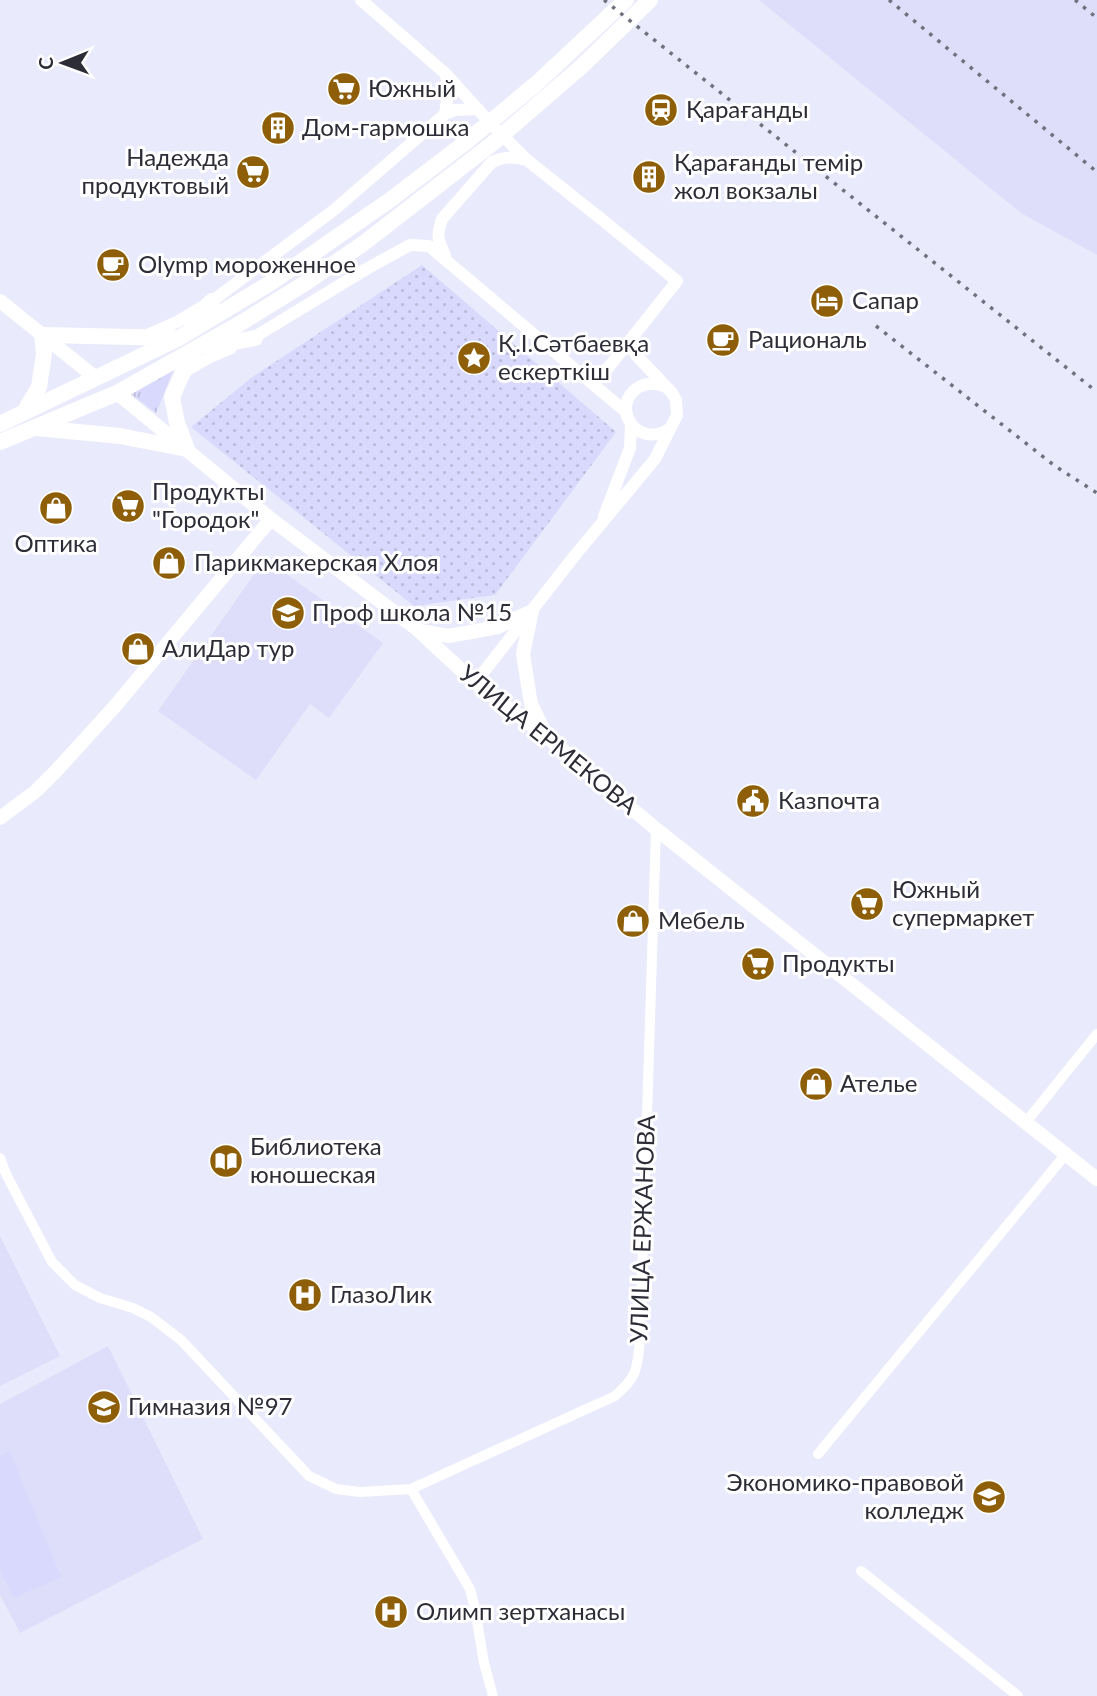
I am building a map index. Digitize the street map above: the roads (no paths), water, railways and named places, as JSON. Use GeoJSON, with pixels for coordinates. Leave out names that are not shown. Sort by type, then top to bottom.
{"type":"FeatureCollection","features":[{"type":"Feature","properties":{"kind":"main road"},"geometry":{"type":"LineString","coordinates":[[0,424],[179,338],[216,306],[272,282],[390,200],[455,150],[536,84],[626,0]]}},
{"type":"Feature","properties":{"kind":"main road"},"geometry":{"type":"LineString","coordinates":[[0,442],[117,393],[241,323],[307,282],[364,243],[493,144],[650,0]]}},
{"type":"Feature","properties":{"kind":"main road","name":"УЛИЦА ЕРМЕКОВА"},"geometry":{"type":"LineString","coordinates":[[0,300],[271,519],[418,630],[475,683],[547,737],[656,829],[1097,1178]]}},
{"type":"Feature","properties":{"kind":"main road"},"geometry":{"type":"LineString","coordinates":[[24,412],[39,387],[44,354],[42,335],[179,338]]}},
{"type":"Feature","properties":{"kind":"main road"},"geometry":{"type":"LineString","coordinates":[[193,350],[255,338]]}},
{"type":"Feature","properties":{"kind":"main road"},"geometry":{"type":"LineString","coordinates":[[187,449],[177,423],[172,397],[193,350]]}},
{"type":"Feature","properties":{"kind":"main road"},"geometry":{"type":"LineString","coordinates":[[32,428],[120,436],[187,449]]}},
{"type":"Feature","properties":{"kind":"main road"},"geometry":{"type":"LineString","coordinates":[[0,818],[36,791],[116,705],[271,519]]}},
{"type":"Feature","properties":{"kind":"main road"},"geometry":{"type":"LineString","coordinates":[[418,630],[449,636],[498,627],[533,611]]}},
{"type":"Feature","properties":{"kind":"main road"},"geometry":{"type":"LineString","coordinates":[[533,611],[523,654],[531,704],[547,737]]}},
{"type":"Feature","properties":{"kind":"street"},"geometry":{"type":"LineString","coordinates":[[361,0],[446,74],[527,160],[677,281],[608,368],[596,375],[583,377]]}},
{"type":"Feature","properties":{"kind":"street"},"geometry":{"type":"LineString","coordinates":[[445,114],[449,87],[446,74]]}},
{"type":"Feature","properties":{"kind":"street"},"geometry":{"type":"LineString","coordinates":[[144,336],[216,306],[334,211],[445,114],[454,110],[478,109]]}},
{"type":"Feature","properties":{"kind":"street"},"geometry":{"type":"LineString","coordinates":[[491,124],[494,150],[492,162]]}},
{"type":"Feature","properties":{"kind":"street"},"geometry":{"type":"LineString","coordinates":[[447,259],[438,240],[442,219],[492,162],[512,157],[527,160]]}},
{"type":"Feature","properties":{"kind":"street"},"geometry":{"type":"LineString","coordinates":[[182,373],[208,358],[255,338],[410,245],[429,246],[583,377],[642,433],[656,435],[669,429]]}},
{"type":"Feature","properties":{"kind":"street"},"geometry":{"type":"LineString","coordinates":[[475,683],[655,459],[677,415],[678,407],[672,393],[636,355],[633,339]]}},
{"type":"Feature","properties":{"kind":"street"},"geometry":{"type":"LineString","coordinates":[[600,526],[629,448],[626,404],[635,390],[642,385],[659,384],[667,388]]}},
{"type":"Feature","properties":{"kind":"street","name":"УЛИЦА ЕРЖАНОВА"},"geometry":{"type":"LineString","coordinates":[[0,1158],[52,1262],[75,1285],[100,1298],[133,1308],[151,1317],[181,1340],[309,1476],[336,1489],[360,1492],[411,1489],[615,1396],[630,1383],[637,1366],[640,1339],[656,829]]}},
{"type":"Feature","properties":{"kind":"street"},"geometry":{"type":"LineString","coordinates":[[1026,1122],[1097,1034]]}},
{"type":"Feature","properties":{"kind":"street"},"geometry":{"type":"LineString","coordinates":[[818,1454],[1066,1154]]}},
{"type":"Feature","properties":{"kind":"street"},"geometry":{"type":"LineString","coordinates":[[411,1489],[470,1590],[493,1696]]}},
{"type":"Feature","properties":{"kind":"street"},"geometry":{"type":"LineString","coordinates":[[861,1571],[1018,1696]]}},
{"type":"Feature","properties":{"kind":"railway"},"geometry":{"type":"LineString","coordinates":[[604,0],[1097,392]]}},
{"type":"Feature","properties":{"kind":"railway"},"geometry":{"type":"LineString","coordinates":[[889,0],[1097,172]]}},
{"type":"Feature","properties":{"kind":"railway"},"geometry":{"type":"LineString","coordinates":[[1075,0],[1097,18]]}},
{"type":"Feature","properties":{"kind":"railway"},"geometry":{"type":"LineString","coordinates":[[876,326],[1055,466],[1097,493]]}},
{"type":"Feature","properties":{"kind":"place","name":"Южный"},"geometry":{"type":"Point","coordinates":[344,89]}},
{"type":"Feature","properties":{"kind":"place","name":"Қарағанды"},"geometry":{"type":"Point","coordinates":[661,110]}},
{"type":"Feature","properties":{"kind":"place","name":"Дом-гармошка"},"geometry":{"type":"Point","coordinates":[278,128]}},
{"type":"Feature","properties":{"kind":"place","name":"Надежда продуктовый"},"geometry":{"type":"Point","coordinates":[253,172]}},
{"type":"Feature","properties":{"kind":"place","name":"Қарағанды темір жол вокзалы"},"geometry":{"type":"Point","coordinates":[649,177]}},
{"type":"Feature","properties":{"kind":"place","name":"Olymp мороженное"},"geometry":{"type":"Point","coordinates":[113,265]}},
{"type":"Feature","properties":{"kind":"place","name":"Сапар"},"geometry":{"type":"Point","coordinates":[827,301]}},
{"type":"Feature","properties":{"kind":"place","name":"Рациональ"},"geometry":{"type":"Point","coordinates":[723,340]}},
{"type":"Feature","properties":{"kind":"place","name":"Қ.І.Сәтбаевқа ескерткіш"},"geometry":{"type":"Point","coordinates":[474,358]}},
{"type":"Feature","properties":{"kind":"place","name":"Продукты \"Городок\""},"geometry":{"type":"Point","coordinates":[128,506]}},
{"type":"Feature","properties":{"kind":"place","name":"Оптика"},"geometry":{"type":"Point","coordinates":[56,508]}},
{"type":"Feature","properties":{"kind":"place","name":"Парикмакерская Хлоя"},"geometry":{"type":"Point","coordinates":[169,563]}},
{"type":"Feature","properties":{"kind":"place","name":"Проф школа №15"},"geometry":{"type":"Point","coordinates":[288,613]}},
{"type":"Feature","properties":{"kind":"place","name":"АлиДар тур"},"geometry":{"type":"Point","coordinates":[138,649]}},
{"type":"Feature","properties":{"kind":"place","name":"Казпочта"},"geometry":{"type":"Point","coordinates":[753,801]}},
{"type":"Feature","properties":{"kind":"place","name":"Южный супермаркет"},"geometry":{"type":"Point","coordinates":[867,904]}},
{"type":"Feature","properties":{"kind":"place","name":"Мебель"},"geometry":{"type":"Point","coordinates":[633,921]}},
{"type":"Feature","properties":{"kind":"place","name":"Продукты"},"geometry":{"type":"Point","coordinates":[758,964]}},
{"type":"Feature","properties":{"kind":"place","name":"Ателье"},"geometry":{"type":"Point","coordinates":[816,1084]}},
{"type":"Feature","properties":{"kind":"place","name":"Библиотека юношеская"},"geometry":{"type":"Point","coordinates":[226,1161]}},
{"type":"Feature","properties":{"kind":"place","name":"ГлазоЛик"},"geometry":{"type":"Point","coordinates":[305,1295]}},
{"type":"Feature","properties":{"kind":"place","name":"Гимназия №97"},"geometry":{"type":"Point","coordinates":[104,1407]}},
{"type":"Feature","properties":{"kind":"place","name":"Экономико-правовой колледж"},"geometry":{"type":"Point","coordinates":[989,1497]}},
{"type":"Feature","properties":{"kind":"place","name":"Олимп зертханасы"},"geometry":{"type":"Point","coordinates":[391,1612]}}]}
